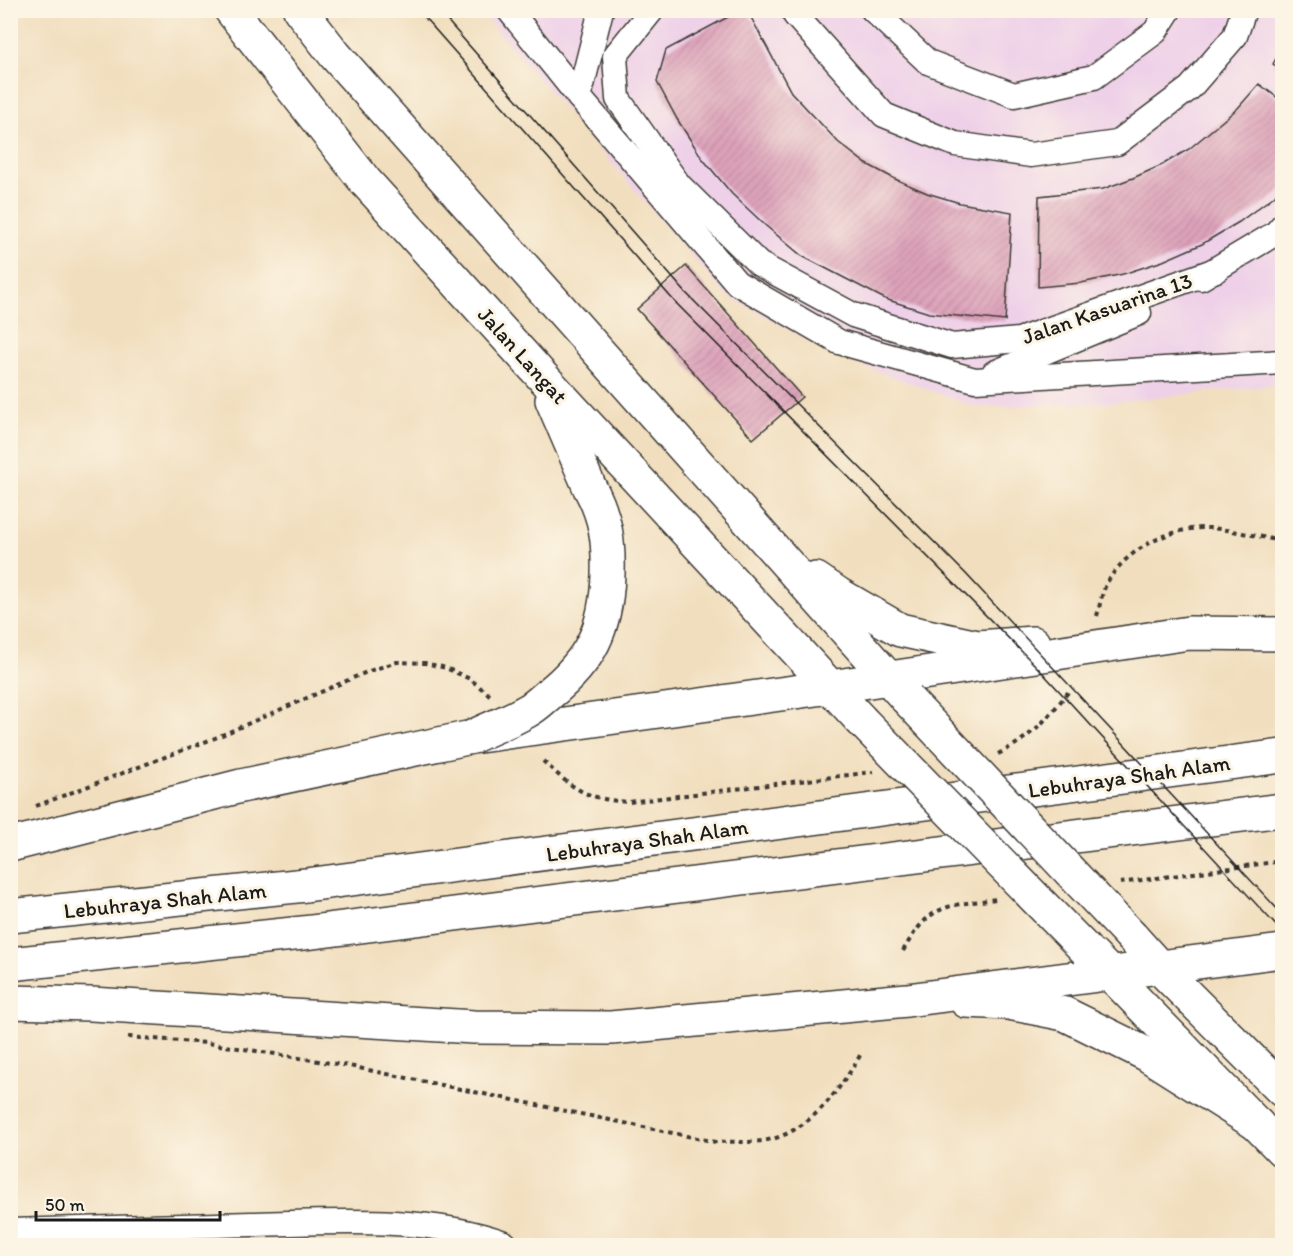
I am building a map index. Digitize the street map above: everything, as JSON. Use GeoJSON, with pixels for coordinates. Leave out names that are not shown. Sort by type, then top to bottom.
{"type":"FeatureCollection","features":[{"type":"Feature","properties":{"kind":"highway","name":"Jalan Langat"},"geometry":{"type":"LineString","coordinates":[[231,10],[365,181],[541,375],[861,720],[1257,1124]]}},
{"type":"Feature","properties":{"kind":"highway"},"geometry":{"type":"LineString","coordinates":[[300,10],[335,55],[898,688],[1158,966],[1282,1090]]}},
{"type":"Feature","properties":{"kind":"highway"},"geometry":{"type":"LineString","coordinates":[[472,736],[528,711],[567,679],[587,656],[598,632],[607,595],[609,547],[600,506],[589,486],[541,375]]}},
{"type":"Feature","properties":{"kind":"highway"},"geometry":{"type":"LineString","coordinates":[[775,550],[838,594],[900,630],[978,647],[1189,633],[1282,634]]}},
{"type":"Feature","properties":{"kind":"highway"},"geometry":{"type":"LineString","coordinates":[[10,845],[241,786],[472,736],[830,687],[898,688],[1189,633]]}},
{"type":"Feature","properties":{"kind":"highway","name":"Lebuhraya Shah Alam"},"geometry":{"type":"LineString","coordinates":[[10,916],[306,885],[1282,756]]}},
{"type":"Feature","properties":{"kind":"highway"},"geometry":{"type":"LineString","coordinates":[[10,964],[312,932],[1282,810]]}},
{"type":"Feature","properties":{"kind":"highway"},"geometry":{"type":"LineString","coordinates":[[10,1002],[91,1004],[474,1027],[611,1028],[907,1000],[1098,962],[1158,966],[1282,951]]}},
{"type":"Feature","properties":{"kind":"highway"},"geometry":{"type":"LineString","coordinates":[[907,1000],[1009,1003],[1065,1014],[1146,1054],[1257,1124],[1282,1149]]}},
{"type":"Feature","properties":{"kind":"street"},"geometry":{"type":"LineString","coordinates":[[509,10],[579,97],[737,283],[839,342],[975,380],[1282,362]]}},
{"type":"Feature","properties":{"kind":"street"},"geometry":{"type":"LineString","coordinates":[[579,97],[601,10]]}},
{"type":"Feature","properties":{"kind":"street","name":"Jalan Kasuarina 13"},"geometry":{"type":"LineString","coordinates":[[652,10],[615,56],[618,99],[679,185],[759,264],[853,315],[952,346],[1019,340],[1216,270]]}},
{"type":"Feature","properties":{"kind":"street"},"geometry":{"type":"LineString","coordinates":[[794,10],[795,15],[884,115],[956,144],[1031,155],[1117,143],[1190,88],[1235,36],[1244,10]]}},
{"type":"Feature","properties":{"kind":"street"},"geometry":{"type":"LineString","coordinates":[[873,10],[928,62],[1014,95],[1094,77],[1155,32],[1169,10]]}},
{"type":"Feature","properties":{"kind":"street","name":"Jalan Kasuarina 13"},"geometry":{"type":"LineString","coordinates":[[975,380],[1135,315],[1216,270],[1282,226]]}},
{"type":"Feature","properties":{"kind":"street"},"geometry":{"type":"LineString","coordinates":[[10,1231],[322,1222],[416,1225],[478,1233],[507,1245]]}},
{"type":"Feature","properties":{"kind":"path"},"geometry":{"type":"LineString","coordinates":[[1096,616],[1108,582],[1126,559],[1152,540],[1177,532],[1209,528],[1282,541]]}},
{"type":"Feature","properties":{"kind":"path"},"geometry":{"type":"LineString","coordinates":[[32,808],[215,738],[369,671],[397,662],[425,663],[446,668],[470,679],[495,700]]}},
{"type":"Feature","properties":{"kind":"path"},"geometry":{"type":"LineString","coordinates":[[992,758],[1020,744],[1045,721],[1069,691]]}},
{"type":"Feature","properties":{"kind":"path"},"geometry":{"type":"LineString","coordinates":[[543,761],[581,792],[601,800],[629,802],[875,772]]}},
{"type":"Feature","properties":{"kind":"path"},"geometry":{"type":"LineString","coordinates":[[126,1037],[207,1043],[349,1066],[716,1142],[764,1141],[795,1130],[822,1108],[848,1078],[862,1052]]}},
{"type":"Feature","properties":{"kind":"shaded area"},"geometry":{"type":"Polygon","coordinates":[[[480,11],[1282,11],[1282,384],[1104,403],[976,407],[843,359],[725,294],[480,11]]]}},
{"type":"Feature","properties":{"kind":"building"},"geometry":{"type":"Polygon","coordinates":[[[741,10],[747,10],[791,92],[838,142],[865,163],[927,193],[960,203],[1012,212],[1005,321],[929,313],[885,299],[802,256],[732,194],[702,158],[657,82],[666,50],[741,10]]]}},
{"type":"Feature","properties":{"kind":"building"},"geometry":{"type":"Polygon","coordinates":[[[1282,48],[1282,70],[1273,64],[1282,48]]]}},
{"type":"Feature","properties":{"kind":"building"},"geometry":{"type":"Polygon","coordinates":[[[1259,84],[1282,101],[1282,188],[1273,197],[1239,222],[1202,244],[1163,261],[1123,274],[1081,283],[1038,287],[1039,196],[1103,189],[1162,165],[1189,149],[1238,108],[1259,84]]]}},
{"type":"Feature","properties":{"kind":"building"},"geometry":{"type":"Polygon","coordinates":[[[686,266],[802,397],[753,439],[637,309],[686,266]]]}},
{"type":"Feature","properties":{"kind":"tram line"},"geometry":{"type":"LineString","coordinates":[[418,10],[675,302],[1038,668],[1282,932]]}},
{"type":"Feature","properties":{"kind":"tram line"},"geometry":{"type":"LineString","coordinates":[[438,10],[686,293],[966,574],[1282,914]]}}]}
